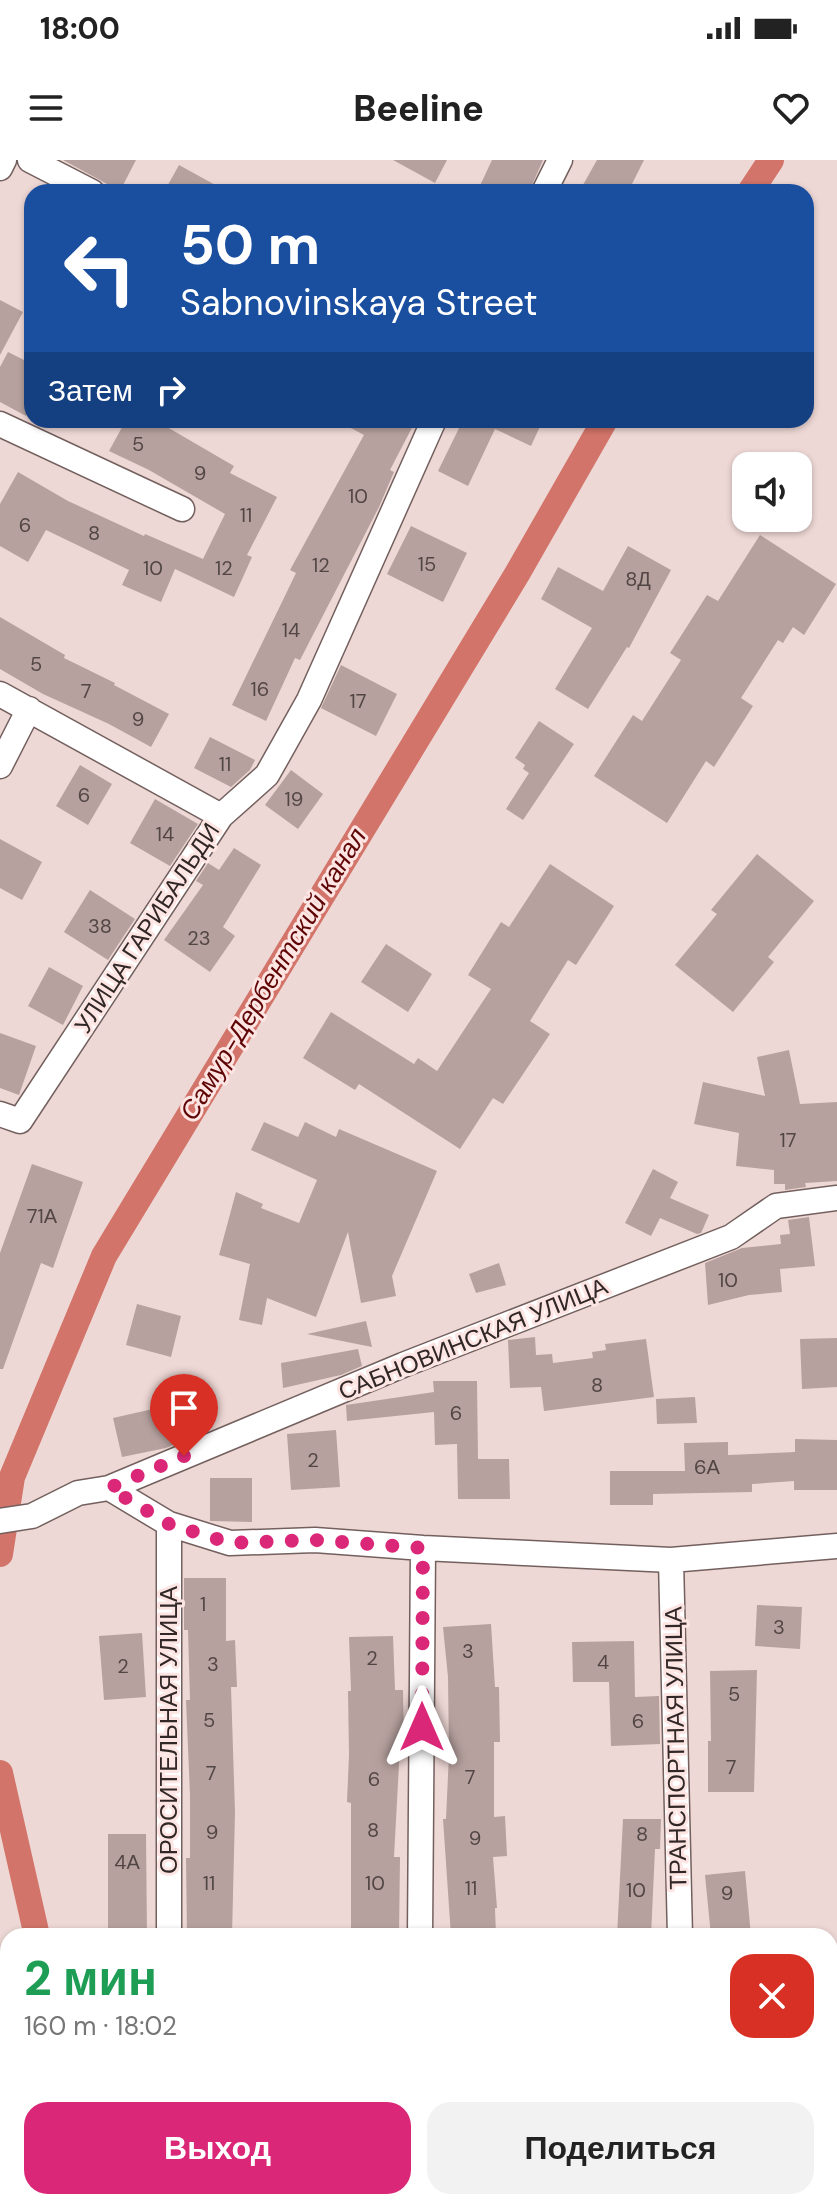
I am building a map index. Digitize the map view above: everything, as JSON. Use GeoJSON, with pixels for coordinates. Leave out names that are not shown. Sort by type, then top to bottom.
{"type":"FeatureCollection","features":[{"type":"Feature","properties":{"kind":"street"},"geometry":{"type":"LineString","coordinates":[[0,168],[4,160]]}},
{"type":"Feature","properties":{"kind":"street"},"geometry":{"type":"LineString","coordinates":[[30,160],[76,184]]}},
{"type":"Feature","properties":{"kind":"street"},"geometry":{"type":"LineString","coordinates":[[548,184],[560,160]]}},
{"type":"Feature","properties":{"kind":"street"},"geometry":{"type":"LineString","coordinates":[[0,424],[182,509]]}},
{"type":"Feature","properties":{"kind":"street","name":"УЛИЦА ГАРИБАЛЬДИ"},"geometry":{"type":"LineString","coordinates":[[0,1114],[20,1121],[221,816],[267,775],[309,700],[430,428]]}},
{"type":"Feature","properties":{"kind":"street"},"geometry":{"type":"LineString","coordinates":[[0,694],[221,816]]}},
{"type":"Feature","properties":{"kind":"street"},"geometry":{"type":"LineString","coordinates":[[0,766],[29,709]]}},
{"type":"Feature","properties":{"kind":"street","name":"САБНОВИНСКАЯ УЛИЦА"},"geometry":{"type":"LineString","coordinates":[[0,1521],[32,1516],[78,1493],[109,1488],[403,1365],[731,1237],[776,1206],[837,1198]]}},
{"type":"Feature","properties":{"kind":"street"},"geometry":{"type":"LineString","coordinates":[[109,1488],[169,1524],[230,1543],[315,1540],[671,1560],[837,1546]]}},
{"type":"Feature","properties":{"kind":"street","name":"ОРОСИТЕЛЬНАЯ УЛИЦА"},"geometry":{"type":"LineString","coordinates":[[169,1524],[169,1928]]}},
{"type":"Feature","properties":{"kind":"street"},"geometry":{"type":"LineString","coordinates":[[420,1928],[423,1548]]}},
{"type":"Feature","properties":{"kind":"street","name":"ТРАНСПОРТНАЯ УЛИЦА"},"geometry":{"type":"LineString","coordinates":[[671,1560],[680,1928]]}},
{"type":"Feature","properties":{"kind":"building"},"geometry":{"type":"Polygon","coordinates":[[[63,160],[136,160],[124,184],[107,184],[63,160]]]}},
{"type":"Feature","properties":{"kind":"building"},"geometry":{"type":"Polygon","coordinates":[[[393,160],[447,160],[435,183],[393,160]]]}},
{"type":"Feature","properties":{"kind":"building"},"geometry":{"type":"Polygon","coordinates":[[[492,160],[543,160],[532,184],[481,184],[492,160]]]}},
{"type":"Feature","properties":{"kind":"building"},"geometry":{"type":"Polygon","coordinates":[[[597,160],[644,160],[632,184],[584,184],[597,160]]]}},
{"type":"Feature","properties":{"kind":"building"},"geometry":{"type":"Polygon","coordinates":[[[179,165],[213,184],[168,184],[179,165]]]}},
{"type":"Feature","properties":{"kind":"building"},"geometry":{"type":"Polygon","coordinates":[[[0,300],[23,312],[0,355],[0,300]]]}},
{"type":"Feature","properties":{"kind":"building"},"geometry":{"type":"Polygon","coordinates":[[[8,352],[24,360],[24,415],[0,402],[0,367],[8,352]]]}},
{"type":"Feature","properties":{"kind":"building"},"geometry":{"type":"Polygon","coordinates":[[[122,428],[169,428],[234,466],[230,473],[277,497],[247,555],[252,557],[234,597],[175,569],[161,602],[122,585],[129,570],[46,530],[28,562],[0,546],[0,504],[18,472],[68,501],[203,559],[225,514],[109,451],[122,428]]]}},
{"type":"Feature","properties":{"kind":"building"},"geometry":{"type":"Polygon","coordinates":[[[351,428],[412,428],[390,470],[394,472],[379,507],[300,660],[295,658],[266,721],[232,705],[296,573],[290,570],[364,435],[351,428]]]}},
{"type":"Feature","properties":{"kind":"building"},"geometry":{"type":"Polygon","coordinates":[[[459,428],[539,428],[531,446],[495,429],[468,486],[438,471],[459,428]]]}},
{"type":"Feature","properties":{"kind":"building"},"geometry":{"type":"Polygon","coordinates":[[[411,526],[467,553],[443,602],[387,574],[411,526]]]}},
{"type":"Feature","properties":{"kind":"building"},"geometry":{"type":"Polygon","coordinates":[[[760,535],[836,584],[804,635],[793,627],[783,643],[778,640],[741,698],[753,706],[714,767],[706,761],[667,823],[594,776],[633,715],[642,721],[681,660],[670,653],[707,595],[718,601],[760,535]]]}},
{"type":"Feature","properties":{"kind":"building"},"geometry":{"type":"Polygon","coordinates":[[[628,546],[671,570],[629,648],[588,709],[555,689],[592,628],[541,599],[558,567],[603,591],[628,546]]]}},
{"type":"Feature","properties":{"kind":"building"},"geometry":{"type":"Polygon","coordinates":[[[0,617],[65,655],[64,658],[169,714],[151,747],[43,694],[0,669],[0,617]]]}},
{"type":"Feature","properties":{"kind":"building"},"geometry":{"type":"Polygon","coordinates":[[[341,665],[397,694],[376,736],[321,708],[341,665]]]}},
{"type":"Feature","properties":{"kind":"building"},"geometry":{"type":"Polygon","coordinates":[[[539,721],[574,744],[523,820],[506,809],[529,773],[523,769],[525,765],[515,758],[539,721]]]}},
{"type":"Feature","properties":{"kind":"building"},"geometry":{"type":"Polygon","coordinates":[[[210,737],[255,760],[250,770],[231,787],[194,768],[210,737]]]}},
{"type":"Feature","properties":{"kind":"building"},"geometry":{"type":"Polygon","coordinates":[[[80,765],[112,784],[88,825],[56,806],[80,765]]]}},
{"type":"Feature","properties":{"kind":"building"},"geometry":{"type":"Polygon","coordinates":[[[291,770],[323,794],[298,829],[265,805],[291,770]]]}},
{"type":"Feature","properties":{"kind":"building"},"geometry":{"type":"Polygon","coordinates":[[[155,799],[198,824],[170,866],[130,843],[155,799]]]}},
{"type":"Feature","properties":{"kind":"building"},"geometry":{"type":"Polygon","coordinates":[[[0,839],[42,862],[22,900],[0,888],[0,839]]]}},
{"type":"Feature","properties":{"kind":"building"},"geometry":{"type":"Polygon","coordinates":[[[234,848],[261,865],[223,927],[235,936],[210,972],[164,940],[203,885],[196,881],[208,863],[219,870],[234,848]]]}},
{"type":"Feature","properties":{"kind":"building"},"geometry":{"type":"Polygon","coordinates":[[[757,854],[814,901],[768,957],[774,962],[733,1012],[675,965],[717,914],[711,910],[757,854]]]}},
{"type":"Feature","properties":{"kind":"building"},"geometry":{"type":"Polygon","coordinates":[[[550,864],[614,906],[576,965],[568,960],[530,1021],[550,1034],[503,1104],[493,1098],[460,1149],[359,1084],[355,1090],[303,1058],[331,1012],[414,1064],[418,1058],[437,1071],[491,989],[468,975],[501,922],[509,927],[550,864]]]}},
{"type":"Feature","properties":{"kind":"building"},"geometry":{"type":"Polygon","coordinates":[[[90,890],[135,919],[108,960],[64,932],[90,890]]]}},
{"type":"Feature","properties":{"kind":"building"},"geometry":{"type":"Polygon","coordinates":[[[386,944],[432,974],[408,1012],[361,982],[386,944]]]}},
{"type":"Feature","properties":{"kind":"building"},"geometry":{"type":"Polygon","coordinates":[[[49,967],[83,986],[63,1025],[28,1006],[49,967]]]}},
{"type":"Feature","properties":{"kind":"building"},"geometry":{"type":"Polygon","coordinates":[[[0,1033],[36,1046],[19,1095],[0,1088],[0,1033]]]}},
{"type":"Feature","properties":{"kind":"building"},"geometry":{"type":"Polygon","coordinates":[[[789,1050],[800,1104],[837,1102],[837,1181],[805,1183],[806,1187],[785,1190],[785,1184],[774,1184],[774,1170],[736,1166],[739,1133],[694,1124],[703,1082],[765,1096],[757,1057],[789,1050]]]}},
{"type":"Feature","properties":{"kind":"building"},"geometry":{"type":"Polygon","coordinates":[[[264,1122],[298,1137],[305,1122],[336,1137],[339,1129],[437,1171],[392,1276],[396,1296],[361,1303],[348,1232],[316,1317],[267,1298],[262,1325],[239,1320],[250,1264],[219,1255],[236,1192],[263,1204],[261,1208],[299,1223],[317,1180],[251,1150],[264,1122]]]}},
{"type":"Feature","properties":{"kind":"building"},"geometry":{"type":"Polygon","coordinates":[[[32,1164],[83,1182],[53,1268],[41,1263],[3,1369],[0,1369],[0,1253],[32,1164]]]}},
{"type":"Feature","properties":{"kind":"building"},"geometry":{"type":"Polygon","coordinates":[[[653,1169],[678,1182],[670,1198],[709,1215],[701,1233],[660,1218],[651,1236],[625,1223],[653,1169]]]}},
{"type":"Feature","properties":{"kind":"building"},"geometry":{"type":"Polygon","coordinates":[[[809,1217],[815,1266],[780,1269],[782,1292],[749,1295],[708,1305],[705,1263],[742,1248],[781,1244],[780,1235],[790,1234],[788,1220],[809,1217]]]}},
{"type":"Feature","properties":{"kind":"building"},"geometry":{"type":"Polygon","coordinates":[[[499,1263],[506,1285],[476,1293],[469,1274],[499,1263]]]}},
{"type":"Feature","properties":{"kind":"building"},"geometry":{"type":"Polygon","coordinates":[[[137,1304],[181,1316],[171,1357],[126,1345],[137,1304]]]}},
{"type":"Feature","properties":{"kind":"building"},"geometry":{"type":"Polygon","coordinates":[[[366,1321],[372,1347],[307,1334],[366,1321]]]}},
{"type":"Feature","properties":{"kind":"building"},"geometry":{"type":"Polygon","coordinates":[[[535,1337],[536,1355],[552,1354],[553,1363],[593,1358],[592,1352],[606,1350],[605,1344],[646,1339],[654,1397],[544,1411],[541,1387],[510,1388],[508,1340],[535,1337]]]}},
{"type":"Feature","properties":{"kind":"building"},"geometry":{"type":"Polygon","coordinates":[[[837,1338],[837,1387],[802,1389],[800,1339],[837,1338]]]}},
{"type":"Feature","properties":{"kind":"building"},"geometry":{"type":"Polygon","coordinates":[[[358,1349],[362,1366],[341,1375],[283,1388],[281,1363],[358,1349]]]}},
{"type":"Feature","properties":{"kind":"building"},"geometry":{"type":"Polygon","coordinates":[[[433,1381],[477,1381],[478,1459],[509,1459],[510,1499],[458,1499],[457,1444],[435,1445],[434,1412],[347,1421],[346,1405],[434,1392],[433,1381]]]}},
{"type":"Feature","properties":{"kind":"building"},"geometry":{"type":"Polygon","coordinates":[[[695,1397],[697,1423],[657,1424],[656,1399],[695,1397]]]}},
{"type":"Feature","properties":{"kind":"building"},"geometry":{"type":"Polygon","coordinates":[[[175,1404],[183,1441],[166,1448],[122,1457],[113,1418],[175,1404]]]}},
{"type":"Feature","properties":{"kind":"building"},"geometry":{"type":"Polygon","coordinates":[[[336,1430],[340,1487],[291,1490],[287,1434],[336,1430]]]}},
{"type":"Feature","properties":{"kind":"building"},"geometry":{"type":"Polygon","coordinates":[[[795,1439],[837,1440],[837,1490],[794,1490],[794,1481],[752,1484],[752,1492],[653,1494],[653,1505],[610,1505],[610,1471],[685,1471],[684,1443],[728,1442],[728,1455],[795,1452],[795,1439]]]}},
{"type":"Feature","properties":{"kind":"building"},"geometry":{"type":"Polygon","coordinates":[[[210,1478],[252,1478],[252,1522],[210,1521],[210,1478]]]}},
{"type":"Feature","properties":{"kind":"building"},"geometry":{"type":"Polygon","coordinates":[[[184,1578],[226,1578],[226,1641],[235,1640],[237,1687],[231,1687],[235,1812],[232,1928],[187,1928],[186,1858],[190,1858],[190,1795],[186,1700],[190,1700],[188,1630],[184,1630],[184,1578]]]}},
{"type":"Feature","properties":{"kind":"building"},"geometry":{"type":"Polygon","coordinates":[[[757,1605],[802,1607],[800,1649],[755,1646],[757,1605]]]}},
{"type":"Feature","properties":{"kind":"building"},"geometry":{"type":"Polygon","coordinates":[[[491,1624],[495,1687],[499,1687],[500,1742],[494,1742],[494,1817],[505,1816],[507,1856],[493,1857],[496,1928],[450,1928],[443,1819],[446,1819],[449,1754],[448,1677],[443,1627],[491,1624]]]}},
{"type":"Feature","properties":{"kind":"building"},"geometry":{"type":"Polygon","coordinates":[[[142,1633],[146,1697],[104,1700],[99,1636],[142,1633]]]}},
{"type":"Feature","properties":{"kind":"building"},"geometry":{"type":"Polygon","coordinates":[[[393,1636],[395,1690],[403,1690],[404,1746],[400,1746],[394,1857],[400,1857],[399,1928],[351,1928],[351,1803],[347,1802],[348,1691],[351,1691],[349,1637],[393,1636]]]}},
{"type":"Feature","properties":{"kind":"building"},"geometry":{"type":"Polygon","coordinates":[[[634,1641],[635,1697],[659,1696],[660,1744],[611,1746],[609,1682],[573,1682],[572,1642],[634,1641]]]}},
{"type":"Feature","properties":{"kind":"building"},"geometry":{"type":"Polygon","coordinates":[[[757,1670],[754,1792],[708,1792],[710,1671],[757,1670]]]}},
{"type":"Feature","properties":{"kind":"building"},"geometry":{"type":"Polygon","coordinates":[[[623,1819],[661,1819],[660,1849],[655,1849],[651,1928],[617,1928],[623,1819]]]}},
{"type":"Feature","properties":{"kind":"building"},"geometry":{"type":"Polygon","coordinates":[[[108,1834],[146,1834],[147,1928],[108,1928],[108,1834]]]}},
{"type":"Feature","properties":{"kind":"building"},"geometry":{"type":"Polygon","coordinates":[[[745,1871],[750,1928],[710,1928],[705,1875],[745,1871]]]}},
{"type":"Feature","properties":{"kind":"waterway","name":"Самур-Дербентский канал"},"geometry":{"type":"LineString","coordinates":[[755,184],[771,160]]}},
{"type":"Feature","properties":{"kind":"waterway","name":"Самур-Дербентский канал"},"geometry":{"type":"LineString","coordinates":[[0,1554],[12,1477],[104,1256],[517,574],[600,428]]}},
{"type":"Feature","properties":{"kind":"waterway","name":"Самур-Дербентский канал"},"geometry":{"type":"LineString","coordinates":[[0,1773],[35,1928]]}},
{"type":"Feature","properties":{"kind":"route"},"geometry":{"type":"LineString","coordinates":[[184,1456],[109,1488],[169,1524],[230,1543],[315,1540],[423,1548],[422,1727]]}}]}
